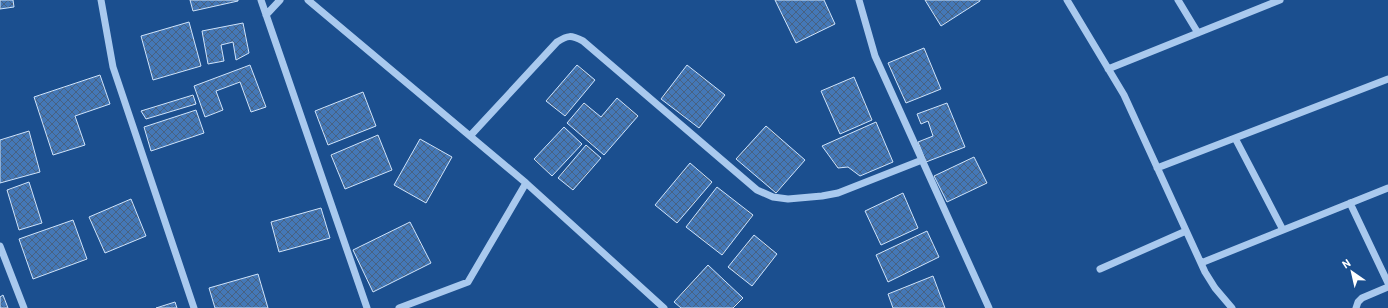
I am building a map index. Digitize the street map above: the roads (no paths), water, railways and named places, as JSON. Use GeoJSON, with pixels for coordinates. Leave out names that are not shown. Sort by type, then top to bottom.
{"type":"FeatureCollection","features":[{"type":"Feature","properties":{"kind":"street"},"geometry":{"type":"LineString","coordinates":[[101,0],[113,67],[194,308]]}},
{"type":"Feature","properties":{"kind":"street"},"geometry":{"type":"LineString","coordinates":[[261,0],[367,308]]}},
{"type":"Feature","properties":{"kind":"street"},"geometry":{"type":"LineString","coordinates":[[266,15],[280,0]]}},
{"type":"Feature","properties":{"kind":"street"},"geometry":{"type":"LineString","coordinates":[[308,0],[526,183],[664,308]]}},
{"type":"Feature","properties":{"kind":"street"},"geometry":{"type":"LineString","coordinates":[[859,0],[875,56],[989,308]]}},
{"type":"Feature","properties":{"kind":"street"},"geometry":{"type":"LineString","coordinates":[[1067,0],[1124,95],[1200,263],[1215,288],[1232,308]]}},
{"type":"Feature","properties":{"kind":"street"},"geometry":{"type":"LineString","coordinates":[[1178,0],[1198,33]]}},
{"type":"Feature","properties":{"kind":"street"},"geometry":{"type":"LineString","coordinates":[[1108,69],[1280,0]]}},
{"type":"Feature","properties":{"kind":"street"},"geometry":{"type":"LineString","coordinates":[[470,136],[557,42],[566,37],[573,36],[583,41],[757,190],[773,197],[795,198],[838,193],[922,160]]}},
{"type":"Feature","properties":{"kind":"street"},"geometry":{"type":"LineString","coordinates":[[1157,168],[1388,79]]}},
{"type":"Feature","properties":{"kind":"street"},"geometry":{"type":"LineString","coordinates":[[1235,138],[1283,230]]}},
{"type":"Feature","properties":{"kind":"street"},"geometry":{"type":"LineString","coordinates":[[399,308],[468,282],[526,183]]}},
{"type":"Feature","properties":{"kind":"street"},"geometry":{"type":"LineString","coordinates":[[1200,263],[1388,188]]}},
{"type":"Feature","properties":{"kind":"street"},"geometry":{"type":"LineString","coordinates":[[1350,203],[1388,283]]}},
{"type":"Feature","properties":{"kind":"street"},"geometry":{"type":"LineString","coordinates":[[1100,269],[1186,231]]}},
{"type":"Feature","properties":{"kind":"street"},"geometry":{"type":"LineString","coordinates":[[0,246],[24,308]]}},
{"type":"Feature","properties":{"kind":"street"},"geometry":{"type":"LineString","coordinates":[[1356,308],[1358,302],[1362,298],[1388,287]]}}]}
